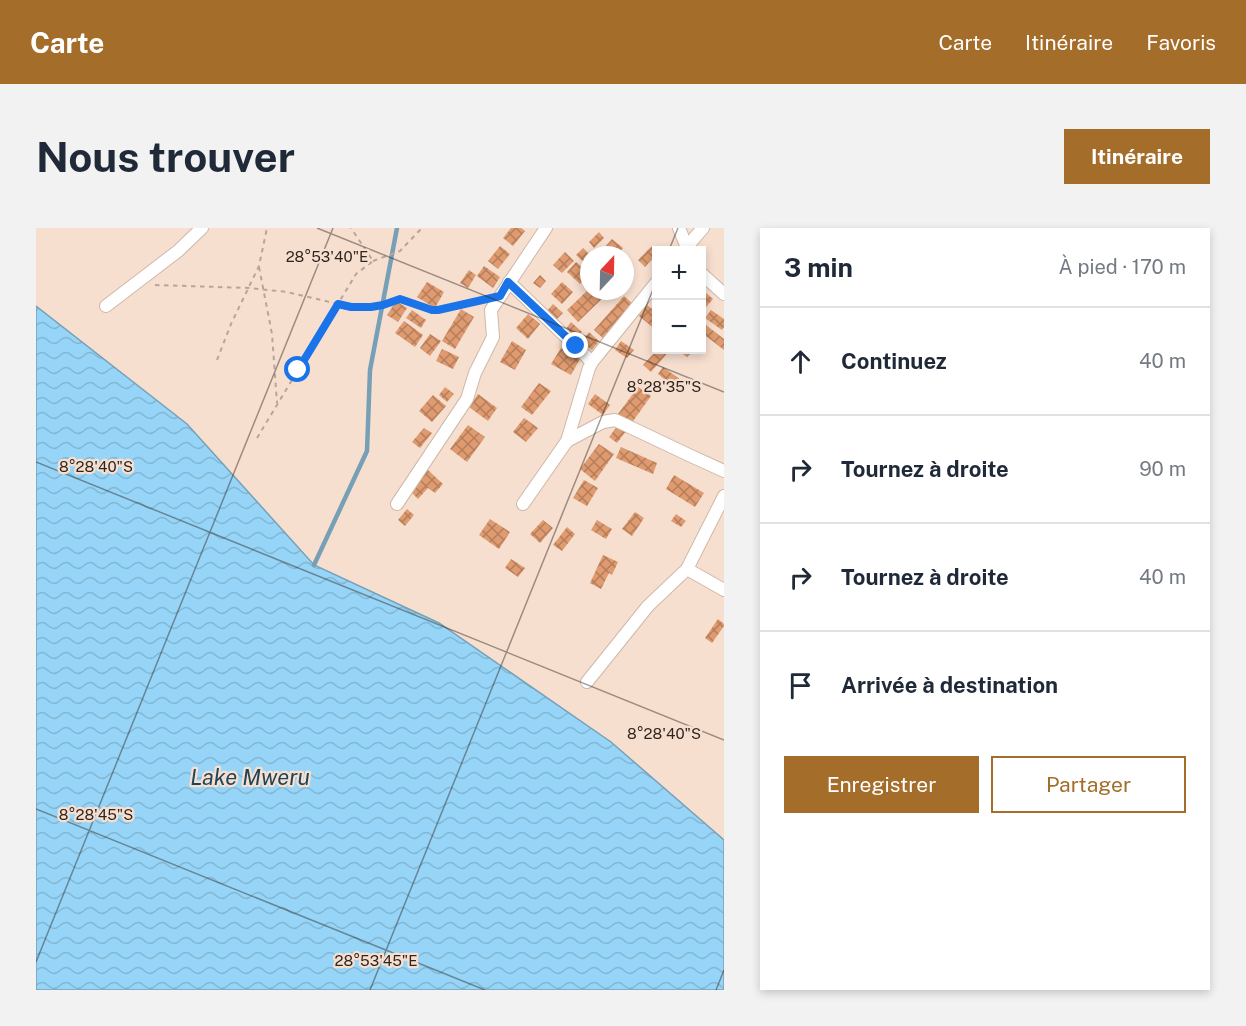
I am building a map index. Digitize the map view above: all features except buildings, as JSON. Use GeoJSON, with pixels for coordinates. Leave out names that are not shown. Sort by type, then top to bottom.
{"type":"FeatureCollection","features":[{"type":"Feature","properties":{"kind":"street"},"geometry":{"type":"LineString","coordinates":[[106,306],[178,251],[202,228]]}},
{"type":"Feature","properties":{"kind":"street"},"geometry":{"type":"LineString","coordinates":[[397,504],[467,399],[475,373],[493,337],[491,310],[546,228]]}},
{"type":"Feature","properties":{"kind":"street"},"geometry":{"type":"LineString","coordinates":[[679,228],[685,246]]}},
{"type":"Feature","properties":{"kind":"street"},"geometry":{"type":"LineString","coordinates":[[689,246],[703,228]]}},
{"type":"Feature","properties":{"kind":"street"},"geometry":{"type":"LineString","coordinates":[[706,278],[724,294]]}},
{"type":"Feature","properties":{"kind":"street"},"geometry":{"type":"LineString","coordinates":[[508,282],[592,362]]}},
{"type":"Feature","properties":{"kind":"street"},"geometry":{"type":"LineString","coordinates":[[523,504],[567,441],[592,362],[652,289]]}},
{"type":"Feature","properties":{"kind":"street"},"geometry":{"type":"LineString","coordinates":[[567,441],[603,422],[615,420],[724,471]]}},
{"type":"Feature","properties":{"kind":"street"},"geometry":{"type":"LineString","coordinates":[[587,682],[648,606],[687,569],[724,496]]}},
{"type":"Feature","properties":{"kind":"street"},"geometry":{"type":"LineString","coordinates":[[687,569],[724,590]]}},
{"type":"Feature","properties":{"kind":"path"},"geometry":{"type":"LineString","coordinates":[[217,360],[231,324],[259,266],[267,228]]}},
{"type":"Feature","properties":{"kind":"path"},"geometry":{"type":"LineString","coordinates":[[351,228],[373,261]]}},
{"type":"Feature","properties":{"kind":"path"},"geometry":{"type":"LineString","coordinates":[[257,438],[356,274],[373,261],[400,251],[422,228]]}},
{"type":"Feature","properties":{"kind":"path"},"geometry":{"type":"LineString","coordinates":[[259,266],[272,334],[277,403]]}},
{"type":"Feature","properties":{"kind":"path"},"geometry":{"type":"LineString","coordinates":[[134,285],[249,288],[287,292],[351,307],[371,307],[400,299],[432,310],[500,296]]}},
{"type":"Feature","properties":{"kind":"water","name":"Lake Mweru"},"geometry":{"type":"Polygon","coordinates":[[[36,306],[187,424],[314,565],[439,623],[611,742],[724,840],[724,990],[36,990],[36,306]]]}},
{"type":"Feature","properties":{"kind":"waterway"},"geometry":{"type":"LineString","coordinates":[[314,565],[367,451],[370,370],[397,228]]}},
{"type":"Feature","properties":{"kind":"route"},"geometry":{"type":"LineString","coordinates":[[298,370],[338,304],[351,307],[371,307],[400,299],[432,310],[443,309],[500,296],[508,282],[576,346]]}}]}
